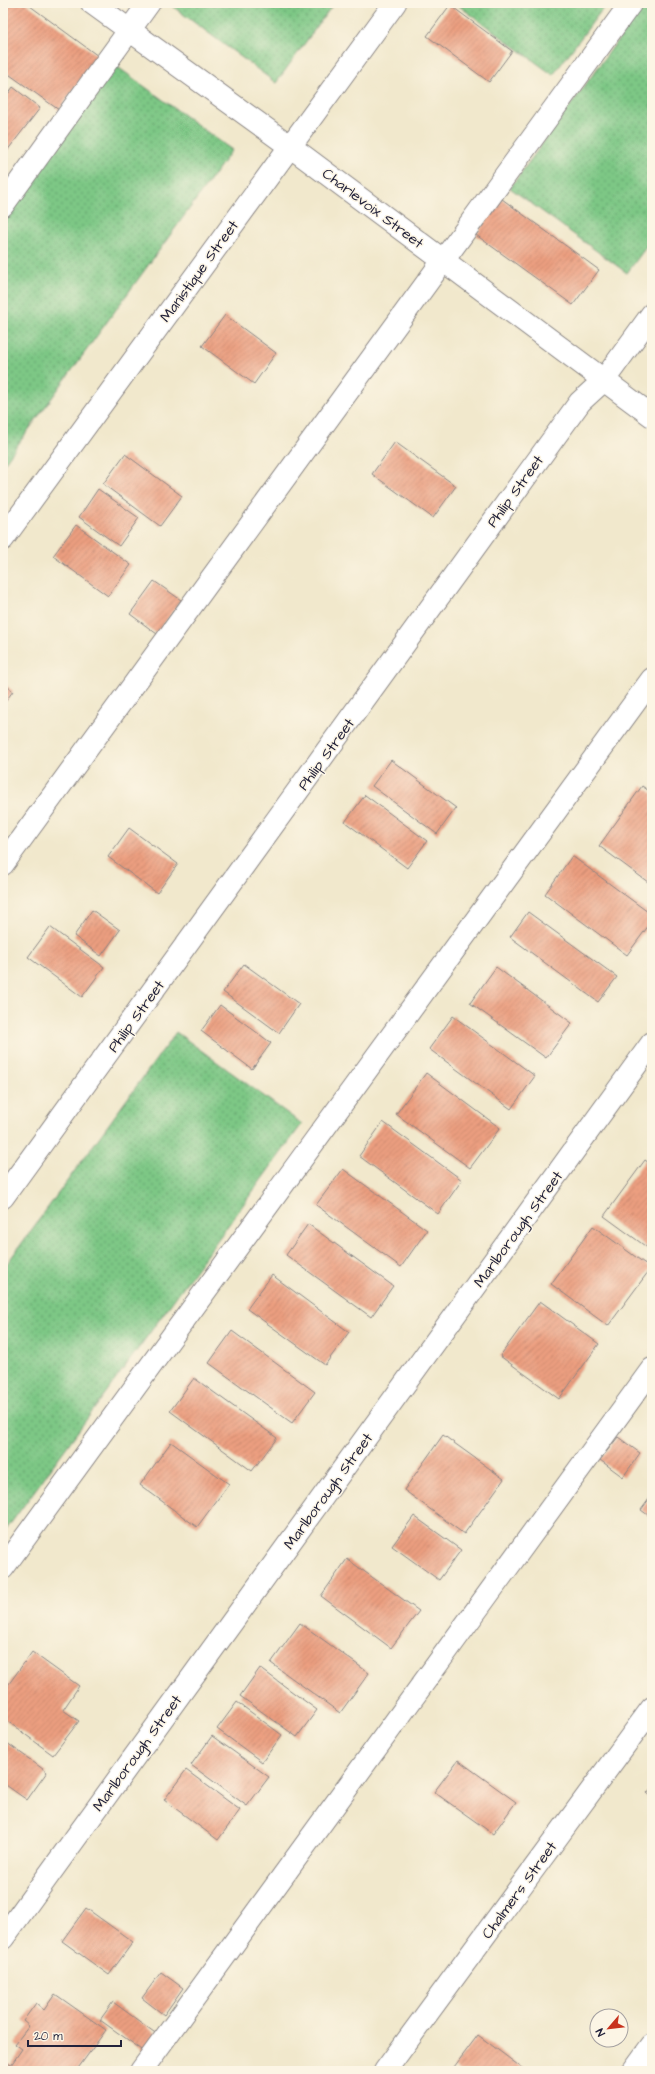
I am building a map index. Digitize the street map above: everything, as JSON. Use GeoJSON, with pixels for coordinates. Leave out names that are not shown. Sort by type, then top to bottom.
{"type":"FeatureCollection","features":[{"type":"Feature","properties":{"kind":"street","name":"Charlevoix Street"},"geometry":{"type":"LineString","coordinates":[[92,3],[291,147],[652,416]]}},
{"type":"Feature","properties":{"kind":"street"},"geometry":{"type":"LineString","coordinates":[[3,205],[149,3]]}},
{"type":"Feature","properties":{"kind":"street","name":"Manistique Street"},"geometry":{"type":"LineString","coordinates":[[3,538],[291,147],[395,3]]}},
{"type":"Feature","properties":{"kind":"street"},"geometry":{"type":"LineString","coordinates":[[3,864],[631,3]]}},
{"type":"Feature","properties":{"kind":"street","name":"Philip Street"},"geometry":{"type":"LineString","coordinates":[[3,1197],[580,402],[604,380],[652,314]]}},
{"type":"Feature","properties":{"kind":"street"},"geometry":{"type":"LineString","coordinates":[[3,1568],[652,680]]}},
{"type":"Feature","properties":{"kind":"street","name":"Marlborough Street"},"geometry":{"type":"LineString","coordinates":[[3,1938],[652,1043]]}},
{"type":"Feature","properties":{"kind":"street"},"geometry":{"type":"LineString","coordinates":[[141,2071],[652,1369]]}},
{"type":"Feature","properties":{"kind":"street","name":"Chalmers Street"},"geometry":{"type":"LineString","coordinates":[[385,2071],[652,1708]]}},
{"type":"Feature","properties":{"kind":"street"},"geometry":{"type":"LineString","coordinates":[[633,2071],[652,2045]]}},
{"type":"Feature","properties":{"kind":"green space"},"geometry":{"type":"Polygon","coordinates":[[[168,3],[334,3],[276,83],[168,3]]]}},
{"type":"Feature","properties":{"kind":"green space"},"geometry":{"type":"Polygon","coordinates":[[[455,3],[607,3],[553,75],[455,3]]]}},
{"type":"Feature","properties":{"kind":"green space"},"geometry":{"type":"Polygon","coordinates":[[[645,3],[652,3],[652,239],[627,273],[510,188],[645,3]]]}},
{"type":"Feature","properties":{"kind":"green space"},"geometry":{"type":"Polygon","coordinates":[[[115,65],[232,150],[3,465],[3,219],[115,65]]]}},
{"type":"Feature","properties":{"kind":"green space"},"geometry":{"type":"Polygon","coordinates":[[[176,1032],[302,1124],[3,1534],[3,1269],[176,1032]]]}},
{"type":"Feature","properties":{"kind":"building"},"geometry":{"type":"Polygon","coordinates":[[[3,3],[26,3],[98,56],[59,110],[3,70],[3,3]]]}},
{"type":"Feature","properties":{"kind":"building"},"geometry":{"type":"Polygon","coordinates":[[[450,5],[512,51],[489,82],[427,36],[450,5]]]}},
{"type":"Feature","properties":{"kind":"building"},"geometry":{"type":"Polygon","coordinates":[[[13,87],[40,108],[3,156],[3,101],[13,87]]]}},
{"type":"Feature","properties":{"kind":"building"},"geometry":{"type":"Polygon","coordinates":[[[502,199],[599,270],[573,305],[476,235],[502,199]]]}},
{"type":"Feature","properties":{"kind":"building"},"geometry":{"type":"Polygon","coordinates":[[[225,315],[276,353],[254,384],[202,346],[225,315]]]}},
{"type":"Feature","properties":{"kind":"building"},"geometry":{"type":"Polygon","coordinates":[[[395,442],[456,486],[433,518],[372,474],[395,442]]]}},
{"type":"Feature","properties":{"kind":"building"},"geometry":{"type":"Polygon","coordinates":[[[125,454],[182,496],[160,526],[103,484],[125,454]]]}},
{"type":"Feature","properties":{"kind":"building"},"geometry":{"type":"Polygon","coordinates":[[[98,489],[139,518],[119,546],[79,517],[98,489]]]}},
{"type":"Feature","properties":{"kind":"building"},"geometry":{"type":"Polygon","coordinates":[[[76,525],[131,565],[108,596],[53,556],[76,525]]]}},
{"type":"Feature","properties":{"kind":"building"},"geometry":{"type":"Polygon","coordinates":[[[154,581],[181,600],[157,634],[130,614],[154,581]]]}},
{"type":"Feature","properties":{"kind":"building"},"geometry":{"type":"Polygon","coordinates":[[[3,683],[13,691],[3,705],[3,683]]]}},
{"type":"Feature","properties":{"kind":"building"},"geometry":{"type":"Polygon","coordinates":[[[391,760],[456,808],[437,834],[372,786],[391,760]]]}},
{"type":"Feature","properties":{"kind":"building"},"geometry":{"type":"Polygon","coordinates":[[[642,786],[652,793],[652,885],[599,846],[642,786]]]}},
{"type":"Feature","properties":{"kind":"building"},"geometry":{"type":"Polygon","coordinates":[[[365,795],[427,841],[407,868],[345,822],[365,795]]]}},
{"type":"Feature","properties":{"kind":"building"},"geometry":{"type":"Polygon","coordinates":[[[129,828],[178,864],[157,893],[108,857],[129,828]]]}},
{"type":"Feature","properties":{"kind":"building"},"geometry":{"type":"Polygon","coordinates":[[[572,856],[652,915],[652,921],[627,955],[545,894],[572,856]]]}},
{"type":"Feature","properties":{"kind":"building"},"geometry":{"type":"Polygon","coordinates":[[[92,910],[120,930],[101,956],[74,936],[92,910]]]}},
{"type":"Feature","properties":{"kind":"building"},"geometry":{"type":"Polygon","coordinates":[[[528,912],[617,977],[598,1002],[510,937],[528,912]]]}},
{"type":"Feature","properties":{"kind":"building"},"geometry":{"type":"Polygon","coordinates":[[[50,927],[104,967],[82,997],[28,957],[50,927]]]}},
{"type":"Feature","properties":{"kind":"building"},"geometry":{"type":"Polygon","coordinates":[[[244,964],[299,1004],[279,1033],[223,992],[244,964]]]}},
{"type":"Feature","properties":{"kind":"building"},"geometry":{"type":"Polygon","coordinates":[[[496,967],[572,1023],[546,1058],[470,1003],[496,967]]]}},
{"type":"Feature","properties":{"kind":"building"},"geometry":{"type":"Polygon","coordinates":[[[220,1005],[271,1043],[252,1069],[201,1031],[220,1005]]]}},
{"type":"Feature","properties":{"kind":"building"},"geometry":{"type":"Polygon","coordinates":[[[453,1016],[535,1076],[511,1109],[429,1049],[453,1016]]]}},
{"type":"Feature","properties":{"kind":"building"},"geometry":{"type":"Polygon","coordinates":[[[426,1073],[500,1128],[470,1168],[396,1114],[426,1073]]]}},
{"type":"Feature","properties":{"kind":"building"},"geometry":{"type":"Polygon","coordinates":[[[383,1122],[462,1180],[438,1214],[359,1156],[383,1122]]]}},
{"type":"Feature","properties":{"kind":"building"},"geometry":{"type":"Polygon","coordinates":[[[645,1160],[652,1165],[652,1251],[604,1216],[645,1160]]]}},
{"type":"Feature","properties":{"kind":"building"},"geometry":{"type":"Polygon","coordinates":[[[343,1169],[427,1230],[401,1267],[316,1205],[343,1169]]]}},
{"type":"Feature","properties":{"kind":"building"},"geometry":{"type":"Polygon","coordinates":[[[308,1224],[393,1286],[371,1317],[286,1255],[308,1224]]]}},
{"type":"Feature","properties":{"kind":"building"},"geometry":{"type":"Polygon","coordinates":[[[593,1226],[651,1268],[608,1326],[551,1284],[593,1226]]]}},
{"type":"Feature","properties":{"kind":"building"},"geometry":{"type":"Polygon","coordinates":[[[272,1275],[349,1332],[325,1365],[247,1309],[272,1275]]]}},
{"type":"Feature","properties":{"kind":"building"},"geometry":{"type":"Polygon","coordinates":[[[540,1301],[599,1344],[559,1399],[500,1356],[540,1301]]]}},
{"type":"Feature","properties":{"kind":"building"},"geometry":{"type":"Polygon","coordinates":[[[232,1331],[315,1392],[292,1423],[209,1363],[232,1331]]]}},
{"type":"Feature","properties":{"kind":"building"},"geometry":{"type":"Polygon","coordinates":[[[194,1378],[277,1438],[252,1471],[170,1411],[194,1378]]]}},
{"type":"Feature","properties":{"kind":"building"},"geometry":{"type":"Polygon","coordinates":[[[443,1435],[504,1479],[464,1534],[404,1490],[443,1435]]]}},
{"type":"Feature","properties":{"kind":"building"},"geometry":{"type":"Polygon","coordinates":[[[618,1437],[640,1453],[623,1477],[600,1460],[618,1437]]]}},
{"type":"Feature","properties":{"kind":"building"},"geometry":{"type":"Polygon","coordinates":[[[171,1442],[229,1484],[197,1527],[140,1485],[171,1442]]]}},
{"type":"Feature","properties":{"kind":"building"},"geometry":{"type":"Polygon","coordinates":[[[652,1495],[652,1518],[641,1510],[652,1495]]]}},
{"type":"Feature","properties":{"kind":"building"},"geometry":{"type":"Polygon","coordinates":[[[414,1516],[461,1550],[439,1580],[392,1546],[414,1516]]]}},
{"type":"Feature","properties":{"kind":"building"},"geometry":{"type":"Polygon","coordinates":[[[347,1559],[419,1611],[391,1648],[321,1596],[347,1559]]]}},
{"type":"Feature","properties":{"kind":"building"},"geometry":{"type":"Polygon","coordinates":[[[300,1623],[369,1673],[340,1713],[271,1663],[300,1623]]]}},
{"type":"Feature","properties":{"kind":"building"},"geometry":{"type":"Polygon","coordinates":[[[32,1652],[79,1686],[63,1710],[79,1721],[53,1755],[3,1718],[3,1692],[32,1652]]]}},
{"type":"Feature","properties":{"kind":"building"},"geometry":{"type":"Polygon","coordinates":[[[260,1668],[317,1710],[297,1737],[240,1696],[260,1668]]]}},
{"type":"Feature","properties":{"kind":"building"},"geometry":{"type":"Polygon","coordinates":[[[237,1702],[282,1735],[262,1762],[217,1729],[237,1702]]]}},
{"type":"Feature","properties":{"kind":"building"},"geometry":{"type":"Polygon","coordinates":[[[212,1736],[269,1777],[247,1806],[191,1765],[212,1736]]]}},
{"type":"Feature","properties":{"kind":"building"},"geometry":{"type":"Polygon","coordinates":[[[3,1740],[47,1772],[27,1800],[3,1783],[3,1740]]]}},
{"type":"Feature","properties":{"kind":"building"},"geometry":{"type":"Polygon","coordinates":[[[458,1760],[516,1802],[493,1834],[434,1792],[458,1760]]]}},
{"type":"Feature","properties":{"kind":"building"},"geometry":{"type":"Polygon","coordinates":[[[186,1770],[240,1810],[218,1840],[164,1800],[186,1770]]]}},
{"type":"Feature","properties":{"kind":"building"},"geometry":{"type":"Polygon","coordinates":[[[652,1787],[652,1797],[647,1793],[652,1787]]]}},
{"type":"Feature","properties":{"kind":"building"},"geometry":{"type":"Polygon","coordinates":[[[86,1908],[133,1942],[109,1975],[62,1941],[86,1908]]]}},
{"type":"Feature","properties":{"kind":"building"},"geometry":{"type":"Polygon","coordinates":[[[161,1972],[183,1988],[164,2015],[142,1998],[161,1972]]]}},
{"type":"Feature","properties":{"kind":"building"},"geometry":{"type":"Polygon","coordinates":[[[55,1994],[106,2030],[76,2071],[3,2071],[3,2064],[5,2061],[11,2065],[22,2049],[15,2044],[29,2026],[23,2021],[36,2003],[44,2010],[55,1994]]]}},
{"type":"Feature","properties":{"kind":"building"},"geometry":{"type":"Polygon","coordinates":[[[113,2002],[158,2035],[145,2052],[100,2020],[113,2002]]]}},
{"type":"Feature","properties":{"kind":"building"},"geometry":{"type":"Polygon","coordinates":[[[478,2035],[526,2071],[460,2071],[454,2067],[478,2035]]]}}]}
